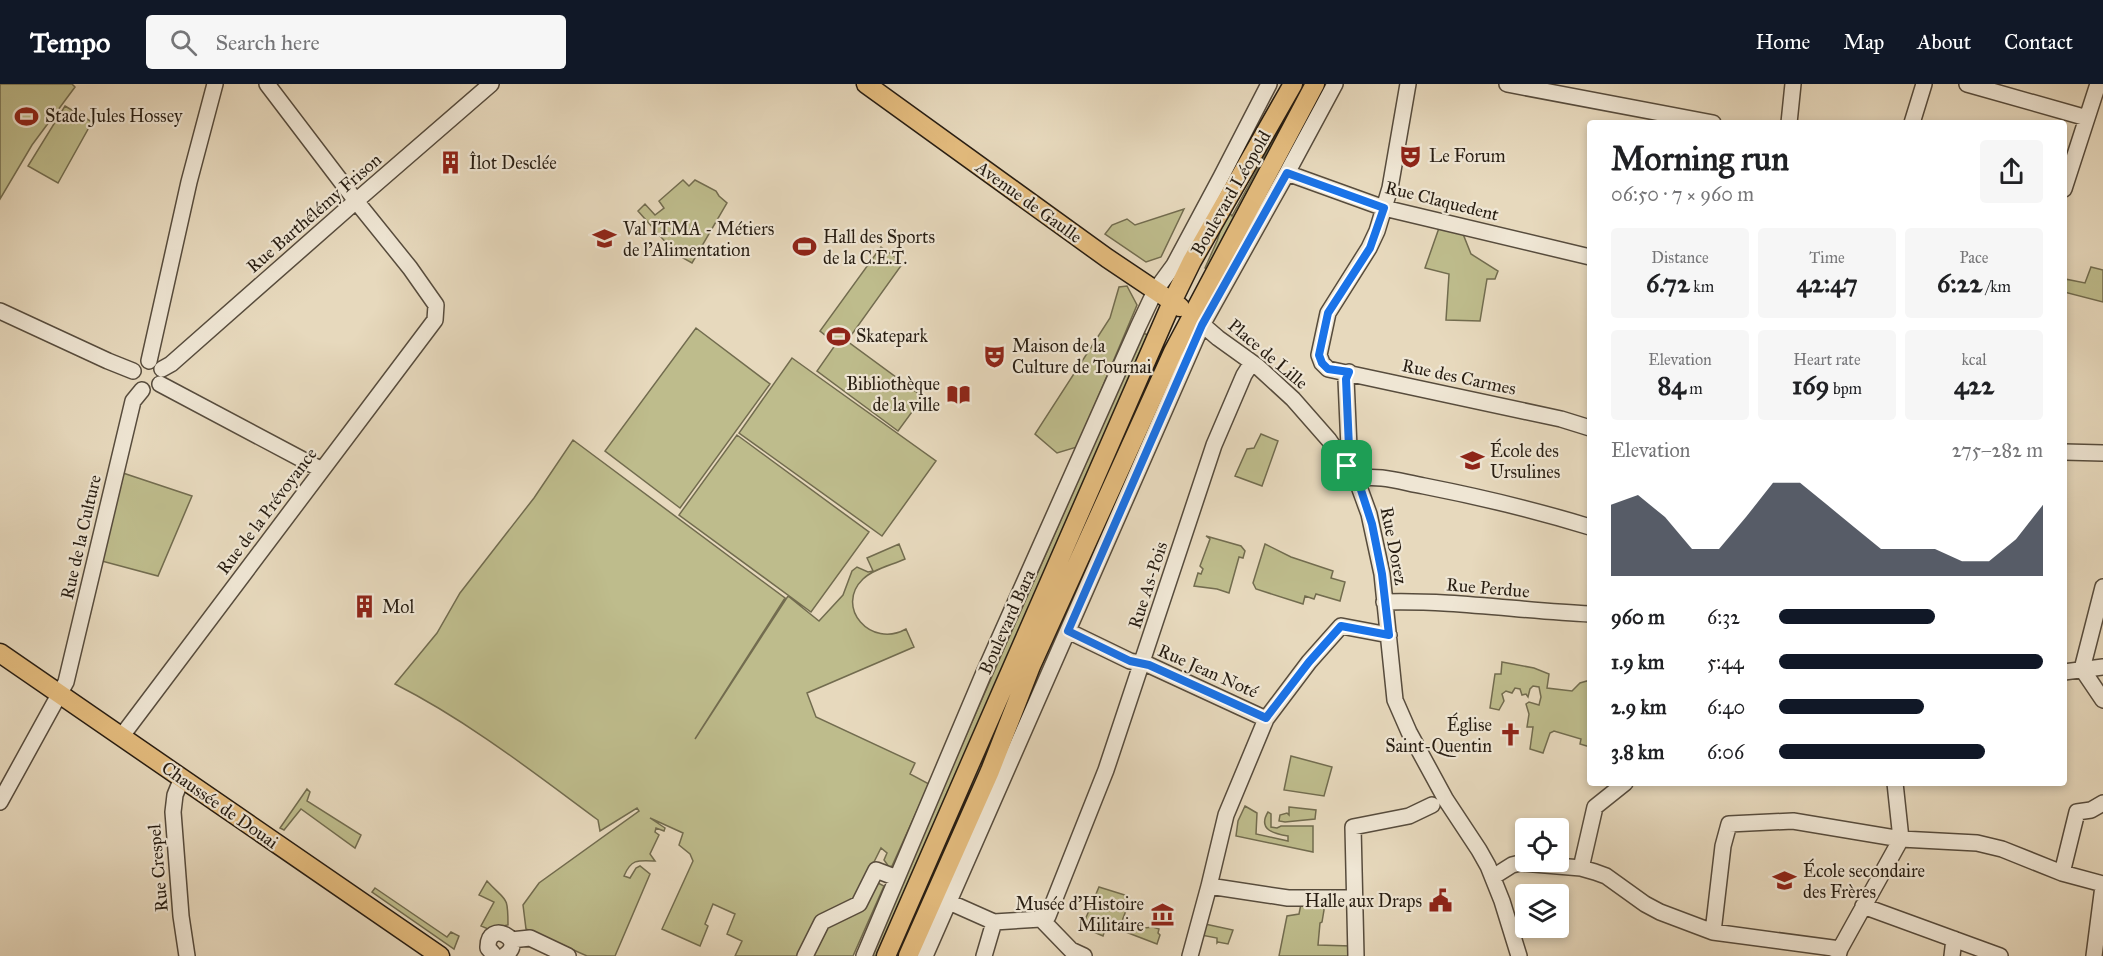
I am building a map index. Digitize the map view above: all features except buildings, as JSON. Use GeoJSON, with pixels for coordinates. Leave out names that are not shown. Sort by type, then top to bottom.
{"type":"FeatureCollection","features":[{"type":"Feature","properties":{"kind":"main road","name":"Boulevard Léopold"},"geometry":{"type":"LineString","coordinates":[[1186,312],[1192,261],[1293,84]]}},
{"type":"Feature","properties":{"kind":"main road","name":"Boulevard Léopold"},"geometry":{"type":"LineString","coordinates":[[1186,312],[1315,84]]}},
{"type":"Feature","properties":{"kind":"main road","name":"Avenue de Gaulle"},"geometry":{"type":"LineString","coordinates":[[867,85],[1186,312]]}},
{"type":"Feature","properties":{"kind":"main road"},"geometry":{"type":"LineString","coordinates":[[908,956],[990,771],[1031,666],[1112,490],[1114,465],[1129,421],[1186,312]]}},
{"type":"Feature","properties":{"kind":"main road","name":"Boulevard Bara"},"geometry":{"type":"LineString","coordinates":[[886,956],[1186,312]]}},
{"type":"Feature","properties":{"kind":"main road","name":"Chaussée de Douai"},"geometry":{"type":"LineString","coordinates":[[0,653],[440,956]]}},
{"type":"Feature","properties":{"kind":"street"},"geometry":{"type":"LineString","coordinates":[[215,84],[189,182],[157,371],[152,390],[142,390],[134,382],[133,371],[142,361],[157,371],[322,470]]}},
{"type":"Feature","properties":{"kind":"street"},"geometry":{"type":"LineString","coordinates":[[267,84],[356,201]]}},
{"type":"Feature","properties":{"kind":"street","name":"Rue Barthélémy Frison"},"geometry":{"type":"LineString","coordinates":[[157,371],[171,364],[491,84]]}},
{"type":"Feature","properties":{"kind":"street","name":"Boulevard Léopold"},"geometry":{"type":"LineString","coordinates":[[1155,291],[1174,265],[1269,84]]}},
{"type":"Feature","properties":{"kind":"street"},"geometry":{"type":"LineString","coordinates":[[925,956],[1068,631],[1186,312],[1287,173],[1335,84]]}},
{"type":"Feature","properties":{"kind":"street"},"geometry":{"type":"LineString","coordinates":[[1384,208],[1390,188],[1408,84]]}},
{"type":"Feature","properties":{"kind":"street"},"geometry":{"type":"LineString","coordinates":[[1507,84],[1697,120]]}},
{"type":"Feature","properties":{"kind":"street"},"geometry":{"type":"LineString","coordinates":[[1789,120],[1793,84]]}},
{"type":"Feature","properties":{"kind":"street"},"geometry":{"type":"LineString","coordinates":[[1912,120],[1924,84]]}},
{"type":"Feature","properties":{"kind":"street"},"geometry":{"type":"LineString","coordinates":[[1967,84],[2087,118]]}},
{"type":"Feature","properties":{"kind":"street"},"geometry":{"type":"LineString","coordinates":[[2067,180],[2098,84]]}},
{"type":"Feature","properties":{"kind":"street","name":"Rue Claquedent"},"geometry":{"type":"LineString","coordinates":[[1287,173],[1384,208],[1587,256]]}},
{"type":"Feature","properties":{"kind":"street","name":"Rue de la Prévoyance"},"geometry":{"type":"LineString","coordinates":[[121,737],[435,320],[436,305],[410,268],[356,201]]}},
{"type":"Feature","properties":{"kind":"street","name":"Rue des Carmes"},"geometry":{"type":"LineString","coordinates":[[1384,208],[1370,248],[1328,313],[1319,355],[1322,363],[1328,369],[1553,417],[1587,427]]}},
{"type":"Feature","properties":{"kind":"street","name":"Boulevard Bara"},"geometry":{"type":"LineString","coordinates":[[864,956],[983,675],[1155,291]]}},
{"type":"Feature","properties":{"kind":"street"},"geometry":{"type":"LineString","coordinates":[[0,311],[133,371]]}},
{"type":"Feature","properties":{"kind":"street","name":"Place de Lille"},"geometry":{"type":"LineString","coordinates":[[1186,312],[1269,376],[1329,440],[1347,466]]}},
{"type":"Feature","properties":{"kind":"street","name":"Rue As-Pois"},"geometry":{"type":"LineString","coordinates":[[1044,921],[1096,796],[1214,445],[1251,364]]}},
{"type":"Feature","properties":{"kind":"street"},"geometry":{"type":"LineString","coordinates":[[1347,466],[1349,448],[1346,379],[1349,372]]}},
{"type":"Feature","properties":{"kind":"street","name":"Rue de la Culture"},"geometry":{"type":"LineString","coordinates":[[0,802],[66,682],[134,401],[142,390]]}},
{"type":"Feature","properties":{"kind":"street"},"geometry":{"type":"LineString","coordinates":[[2067,452],[2103,453]]}},
{"type":"Feature","properties":{"kind":"street","name":"Rue Dorez"},"geometry":{"type":"LineString","coordinates":[[1347,466],[1362,492],[1372,524],[1382,574],[1395,700],[1439,802],[1479,850],[1493,877],[1519,956]]}},
{"type":"Feature","properties":{"kind":"street"},"geometry":{"type":"LineString","coordinates":[[1356,479],[1371,476],[1459,493],[1542,512],[1587,526]]}},
{"type":"Feature","properties":{"kind":"street"},"geometry":{"type":"LineString","coordinates":[[2103,587],[2082,669],[2103,700]]}},
{"type":"Feature","properties":{"kind":"street","name":"Rue Perdue"},"geometry":{"type":"LineString","coordinates":[[1384,602],[1432,602],[1522,611],[1587,614]]}},
{"type":"Feature","properties":{"kind":"street"},"geometry":{"type":"LineString","coordinates":[[1190,956],[1226,814],[1266,718],[1309,662],[1341,626],[1389,635]]}},
{"type":"Feature","properties":{"kind":"street","name":"Rue Jean Noté"},"geometry":{"type":"LineString","coordinates":[[1068,631],[1130,661],[1177,677],[1266,718]]}},
{"type":"Feature","properties":{"kind":"street"},"geometry":{"type":"LineString","coordinates":[[2067,672],[2103,667]]}},
{"type":"Feature","properties":{"kind":"street","name":"Rue Crespel"},"geometry":{"type":"LineString","coordinates":[[182,778],[175,795],[173,812],[181,916],[188,956]]}},
{"type":"Feature","properties":{"kind":"street"},"geometry":{"type":"LineString","coordinates":[[1581,868],[1595,807],[1620,786]]}},
{"type":"Feature","properties":{"kind":"street"},"geometry":{"type":"LineString","coordinates":[[1493,877],[1512,865],[1520,863],[1581,868],[1606,876],[1660,912],[1713,932],[1839,952],[1901,839],[1895,786]]}},
{"type":"Feature","properties":{"kind":"street"},"geometry":{"type":"LineString","coordinates":[[1356,956],[1353,827],[1409,816],[1439,802]]}},
{"type":"Feature","properties":{"kind":"street"},"geometry":{"type":"LineString","coordinates":[[2062,873],[2077,812],[2091,810],[2103,803]]}},
{"type":"Feature","properties":{"kind":"street"},"geometry":{"type":"LineString","coordinates":[[1713,932],[1723,846],[1729,824],[1793,821],[1901,839],[1977,843],[2002,849],[2062,873],[2103,885],[2094,956]]}},
{"type":"Feature","properties":{"kind":"street"},"geometry":{"type":"LineString","coordinates":[[805,956],[822,922],[859,904],[876,870],[897,878]]}},
{"type":"Feature","properties":{"kind":"street"},"geometry":{"type":"LineString","coordinates":[[1209,886],[1288,898],[1353,898]]}},
{"type":"Feature","properties":{"kind":"street"},"geometry":{"type":"LineString","coordinates":[[949,902],[994,922],[1037,918],[1044,921],[1075,954]]}},
{"type":"Feature","properties":{"kind":"street"},"geometry":{"type":"LineString","coordinates":[[1863,906],[2000,956]]}},
{"type":"Feature","properties":{"kind":"street"},"geometry":{"type":"LineString","coordinates":[[984,956],[994,922]]}},
{"type":"Feature","properties":{"kind":"street"},"geometry":{"type":"LineString","coordinates":[[495,956],[488,948],[491,937],[502,933],[511,940],[531,938],[568,956]]}},
{"type":"Feature","properties":{"kind":"street"},"geometry":{"type":"LineString","coordinates":[[1952,956],[1954,939]]}},
{"type":"Feature","properties":{"kind":"street"},"geometry":{"type":"LineString","coordinates":[[504,956],[510,951],[511,940]]}},
{"type":"Feature","properties":{"kind":"shaded area","name":"Stade Jules Hossey"},"geometry":{"type":"Polygon","coordinates":[[[0,84],[72,84],[75,87],[32,145],[0,199],[0,84]]]}},
{"type":"Feature","properties":{"kind":"shaded area"},"geometry":{"type":"Polygon","coordinates":[[[1303,84],[1309,84],[1208,270],[1205,268],[1227,210],[1232,216],[1303,84]]]}},
{"type":"Feature","properties":{"kind":"shaded area"},"geometry":{"type":"Polygon","coordinates":[[[65,106],[92,122],[58,183],[28,166],[65,106]]]}},
{"type":"Feature","properties":{"kind":"shaded area"},"geometry":{"type":"Polygon","coordinates":[[[683,180],[689,186],[695,180],[716,191],[727,203],[692,263],[676,254],[638,211],[645,204],[655,215],[664,208],[659,201],[683,180]]]}},
{"type":"Feature","properties":{"kind":"shaded area"},"geometry":{"type":"Polygon","coordinates":[[[1184,209],[1161,257],[1146,262],[1105,234],[1112,225],[1127,219],[1135,225],[1184,209]]]}},
{"type":"Feature","properties":{"kind":"shaded area"},"geometry":{"type":"Polygon","coordinates":[[[1439,228],[1463,234],[1471,254],[1498,271],[1495,279],[1487,279],[1480,321],[1446,320],[1449,274],[1425,268],[1439,228]]]}},
{"type":"Feature","properties":{"kind":"shaded area","name":"Skatepark"},"geometry":{"type":"Polygon","coordinates":[[[881,247],[903,263],[847,341],[923,397],[898,431],[817,371],[836,344],[820,331],[881,247]]]}},
{"type":"Feature","properties":{"kind":"shaded area"},"geometry":{"type":"Polygon","coordinates":[[[2091,267],[2103,270],[2103,302],[2067,293],[2067,279],[2085,283],[2091,267]]]}},
{"type":"Feature","properties":{"kind":"shaded area"},"geometry":{"type":"Polygon","coordinates":[[[1127,286],[1137,305],[1077,447],[1057,453],[1035,434],[1110,318],[1119,287],[1127,286]]]}},
{"type":"Feature","properties":{"kind":"shaded area"},"geometry":{"type":"Polygon","coordinates":[[[696,328],[770,384],[680,508],[605,451],[696,328]]]}},
{"type":"Feature","properties":{"kind":"shaded area"},"geometry":{"type":"Polygon","coordinates":[[[1143,333],[1148,335],[1144,346],[876,956],[869,956],[1143,333]]]}},
{"type":"Feature","properties":{"kind":"shaded area"},"geometry":{"type":"Polygon","coordinates":[[[792,358],[936,461],[882,536],[739,433],[792,358]]]}},
{"type":"Feature","properties":{"kind":"shaded area"},"geometry":{"type":"Polygon","coordinates":[[[1261,434],[1278,441],[1262,486],[1235,476],[1247,449],[1254,448],[1261,434]]]}},
{"type":"Feature","properties":{"kind":"shaded area"},"geometry":{"type":"Polygon","coordinates":[[[737,435],[869,532],[811,612],[679,515],[737,435]]]}},
{"type":"Feature","properties":{"kind":"shaded area"},"geometry":{"type":"Polygon","coordinates":[[[573,440],[785,598],[695,739],[788,596],[819,621],[843,595],[852,571],[857,567],[868,572],[873,571],[867,558],[899,544],[905,559],[877,570],[863,579],[855,590],[853,601],[855,612],[869,629],[880,634],[893,634],[906,629],[914,647],[807,693],[816,717],[915,763],[910,774],[929,784],[892,866],[889,867],[884,860],[887,853],[881,848],[855,900],[826,912],[801,956],[735,956],[742,941],[727,934],[735,914],[713,904],[700,946],[662,929],[693,861],[690,854],[679,845],[683,833],[650,818],[665,828],[664,831],[656,828],[655,832],[659,835],[650,854],[655,861],[636,862],[629,866],[624,876],[630,878],[640,866],[650,874],[615,956],[587,956],[526,929],[523,905],[539,883],[639,811],[637,808],[600,831],[598,820],[524,766],[448,714],[395,684],[437,633],[460,593],[534,498],[573,440]]]}},
{"type":"Feature","properties":{"kind":"shaded area"},"geometry":{"type":"Polygon","coordinates":[[[123,473],[192,496],[158,576],[98,560],[123,473]]]}},
{"type":"Feature","properties":{"kind":"shaded area"},"geometry":{"type":"Polygon","coordinates":[[[1206,536],[1241,546],[1245,551],[1243,558],[1239,557],[1229,593],[1194,586],[1198,573],[1201,574],[1203,569],[1200,566],[1210,539],[1206,536]]]}},
{"type":"Feature","properties":{"kind":"shaded area"},"geometry":{"type":"Polygon","coordinates":[[[1265,544],[1291,557],[1333,571],[1331,578],[1345,582],[1340,601],[1316,594],[1314,599],[1305,596],[1303,604],[1256,589],[1253,583],[1265,544]]]}},
{"type":"Feature","properties":{"kind":"shaded area"},"geometry":{"type":"Polygon","coordinates":[[[1502,662],[1534,668],[1549,674],[1547,688],[1572,691],[1580,683],[1587,681],[1587,746],[1580,744],[1581,739],[1554,731],[1550,733],[1543,753],[1530,749],[1533,727],[1527,727],[1529,714],[1526,704],[1529,702],[1539,705],[1541,697],[1539,687],[1533,686],[1528,697],[1526,694],[1522,695],[1520,689],[1515,688],[1512,693],[1506,691],[1502,694],[1504,701],[1499,710],[1490,708],[1495,674],[1501,674],[1502,662]]]}},
{"type":"Feature","properties":{"kind":"shaded area"},"geometry":{"type":"Polygon","coordinates":[[[1291,756],[1332,767],[1324,796],[1284,790],[1291,756]]]}},
{"type":"Feature","properties":{"kind":"shaded area"},"geometry":{"type":"Polygon","coordinates":[[[307,789],[310,792],[307,801],[361,835],[355,848],[301,809],[284,830],[280,828],[307,789]]]}},
{"type":"Feature","properties":{"kind":"shaded area"},"geometry":{"type":"Polygon","coordinates":[[[1245,806],[1257,813],[1256,834],[1288,841],[1288,836],[1273,832],[1266,827],[1265,818],[1268,812],[1271,814],[1271,827],[1313,826],[1313,852],[1236,836],[1238,821],[1245,806]]]}},
{"type":"Feature","properties":{"kind":"shaded area"},"geometry":{"type":"Polygon","coordinates":[[[1289,807],[1316,810],[1315,819],[1279,821],[1280,815],[1287,813],[1289,815],[1289,807]]]}},
{"type":"Feature","properties":{"kind":"shaded area"},"geometry":{"type":"Polygon","coordinates":[[[487,881],[505,899],[508,925],[488,929],[481,926],[494,902],[479,895],[487,881]]]}},
{"type":"Feature","properties":{"kind":"shaded area"},"geometry":{"type":"Polygon","coordinates":[[[878,883],[884,886],[853,956],[812,956],[825,927],[878,883]]]}},
{"type":"Feature","properties":{"kind":"shaded area"},"geometry":{"type":"Polygon","coordinates":[[[1099,887],[1128,896],[1125,907],[1127,908],[1120,926],[1134,931],[1153,927],[1159,929],[1157,944],[1110,926],[1108,931],[1105,930],[1103,936],[1082,927],[1099,887]]]}},
{"type":"Feature","properties":{"kind":"shaded area"},"geometry":{"type":"Polygon","coordinates":[[[375,888],[447,937],[451,932],[459,936],[454,949],[372,892],[375,888]]]}},
{"type":"Feature","properties":{"kind":"shaded area"},"geometry":{"type":"Polygon","coordinates":[[[1322,902],[1324,910],[1318,945],[1351,946],[1350,956],[1279,956],[1287,916],[1299,914],[1301,904],[1322,902]]]}},
{"type":"Feature","properties":{"kind":"shaded area"},"geometry":{"type":"Polygon","coordinates":[[[1205,924],[1233,930],[1228,944],[1217,943],[1217,938],[1201,935],[1205,924]]]}},
{"type":"Feature","properties":{"kind":"place","name":"Stade Jules Hossey"},"geometry":{"type":"Point","coordinates":[27,116]}},
{"type":"Feature","properties":{"kind":"place","name":"Le Forum"},"geometry":{"type":"Point","coordinates":[1411,156]}},
{"type":"Feature","properties":{"kind":"place","name":"Îlot Desclée"},"geometry":{"type":"Point","coordinates":[451,163]}},
{"type":"Feature","properties":{"kind":"place","name":"Val ITMA - Métiers de l'Alimentation"},"geometry":{"type":"Point","coordinates":[605,239]}},
{"type":"Feature","properties":{"kind":"place","name":"Hall des Sports de la C.E.T."},"geometry":{"type":"Point","coordinates":[805,247]}},
{"type":"Feature","properties":{"kind":"place","name":"Skatepark"},"geometry":{"type":"Point","coordinates":[838,336]}},
{"type":"Feature","properties":{"kind":"place","name":"Maison de la Culture de Tournai"},"geometry":{"type":"Point","coordinates":[994,356]}},
{"type":"Feature","properties":{"kind":"place","name":"Bibliothèque de la ville"},"geometry":{"type":"Point","coordinates":[958,394]}},
{"type":"Feature","properties":{"kind":"place","name":"École des Ursulines"},"geometry":{"type":"Point","coordinates":[1472,461]}},
{"type":"Feature","properties":{"kind":"place","name":"Mol"},"geometry":{"type":"Point","coordinates":[364,607]}},
{"type":"Feature","properties":{"kind":"place","name":"Église Saint-Quentin"},"geometry":{"type":"Point","coordinates":[1510,735]}},
{"type":"Feature","properties":{"kind":"place","name":"École secondaire des Frères"},"geometry":{"type":"Point","coordinates":[1785,881]}},
{"type":"Feature","properties":{"kind":"place","name":"Halle aux Draps"},"geometry":{"type":"Point","coordinates":[1440,901]}},
{"type":"Feature","properties":{"kind":"place","name":"Musée d'Histoire Militaire"},"geometry":{"type":"Point","coordinates":[1162,914]}},
{"type":"Feature","properties":{"kind":"route"},"geometry":{"type":"LineString","coordinates":[[1287,173],[1384,208],[1370,248],[1328,313],[1319,355],[1322,363],[1328,369],[1349,372],[1346,379],[1349,448],[1347,466],[1360,487],[1372,524],[1382,574],[1389,635],[1341,626],[1309,662],[1266,718],[1149,665],[1130,661],[1068,631],[1202,325],[1287,173]]}}]}
